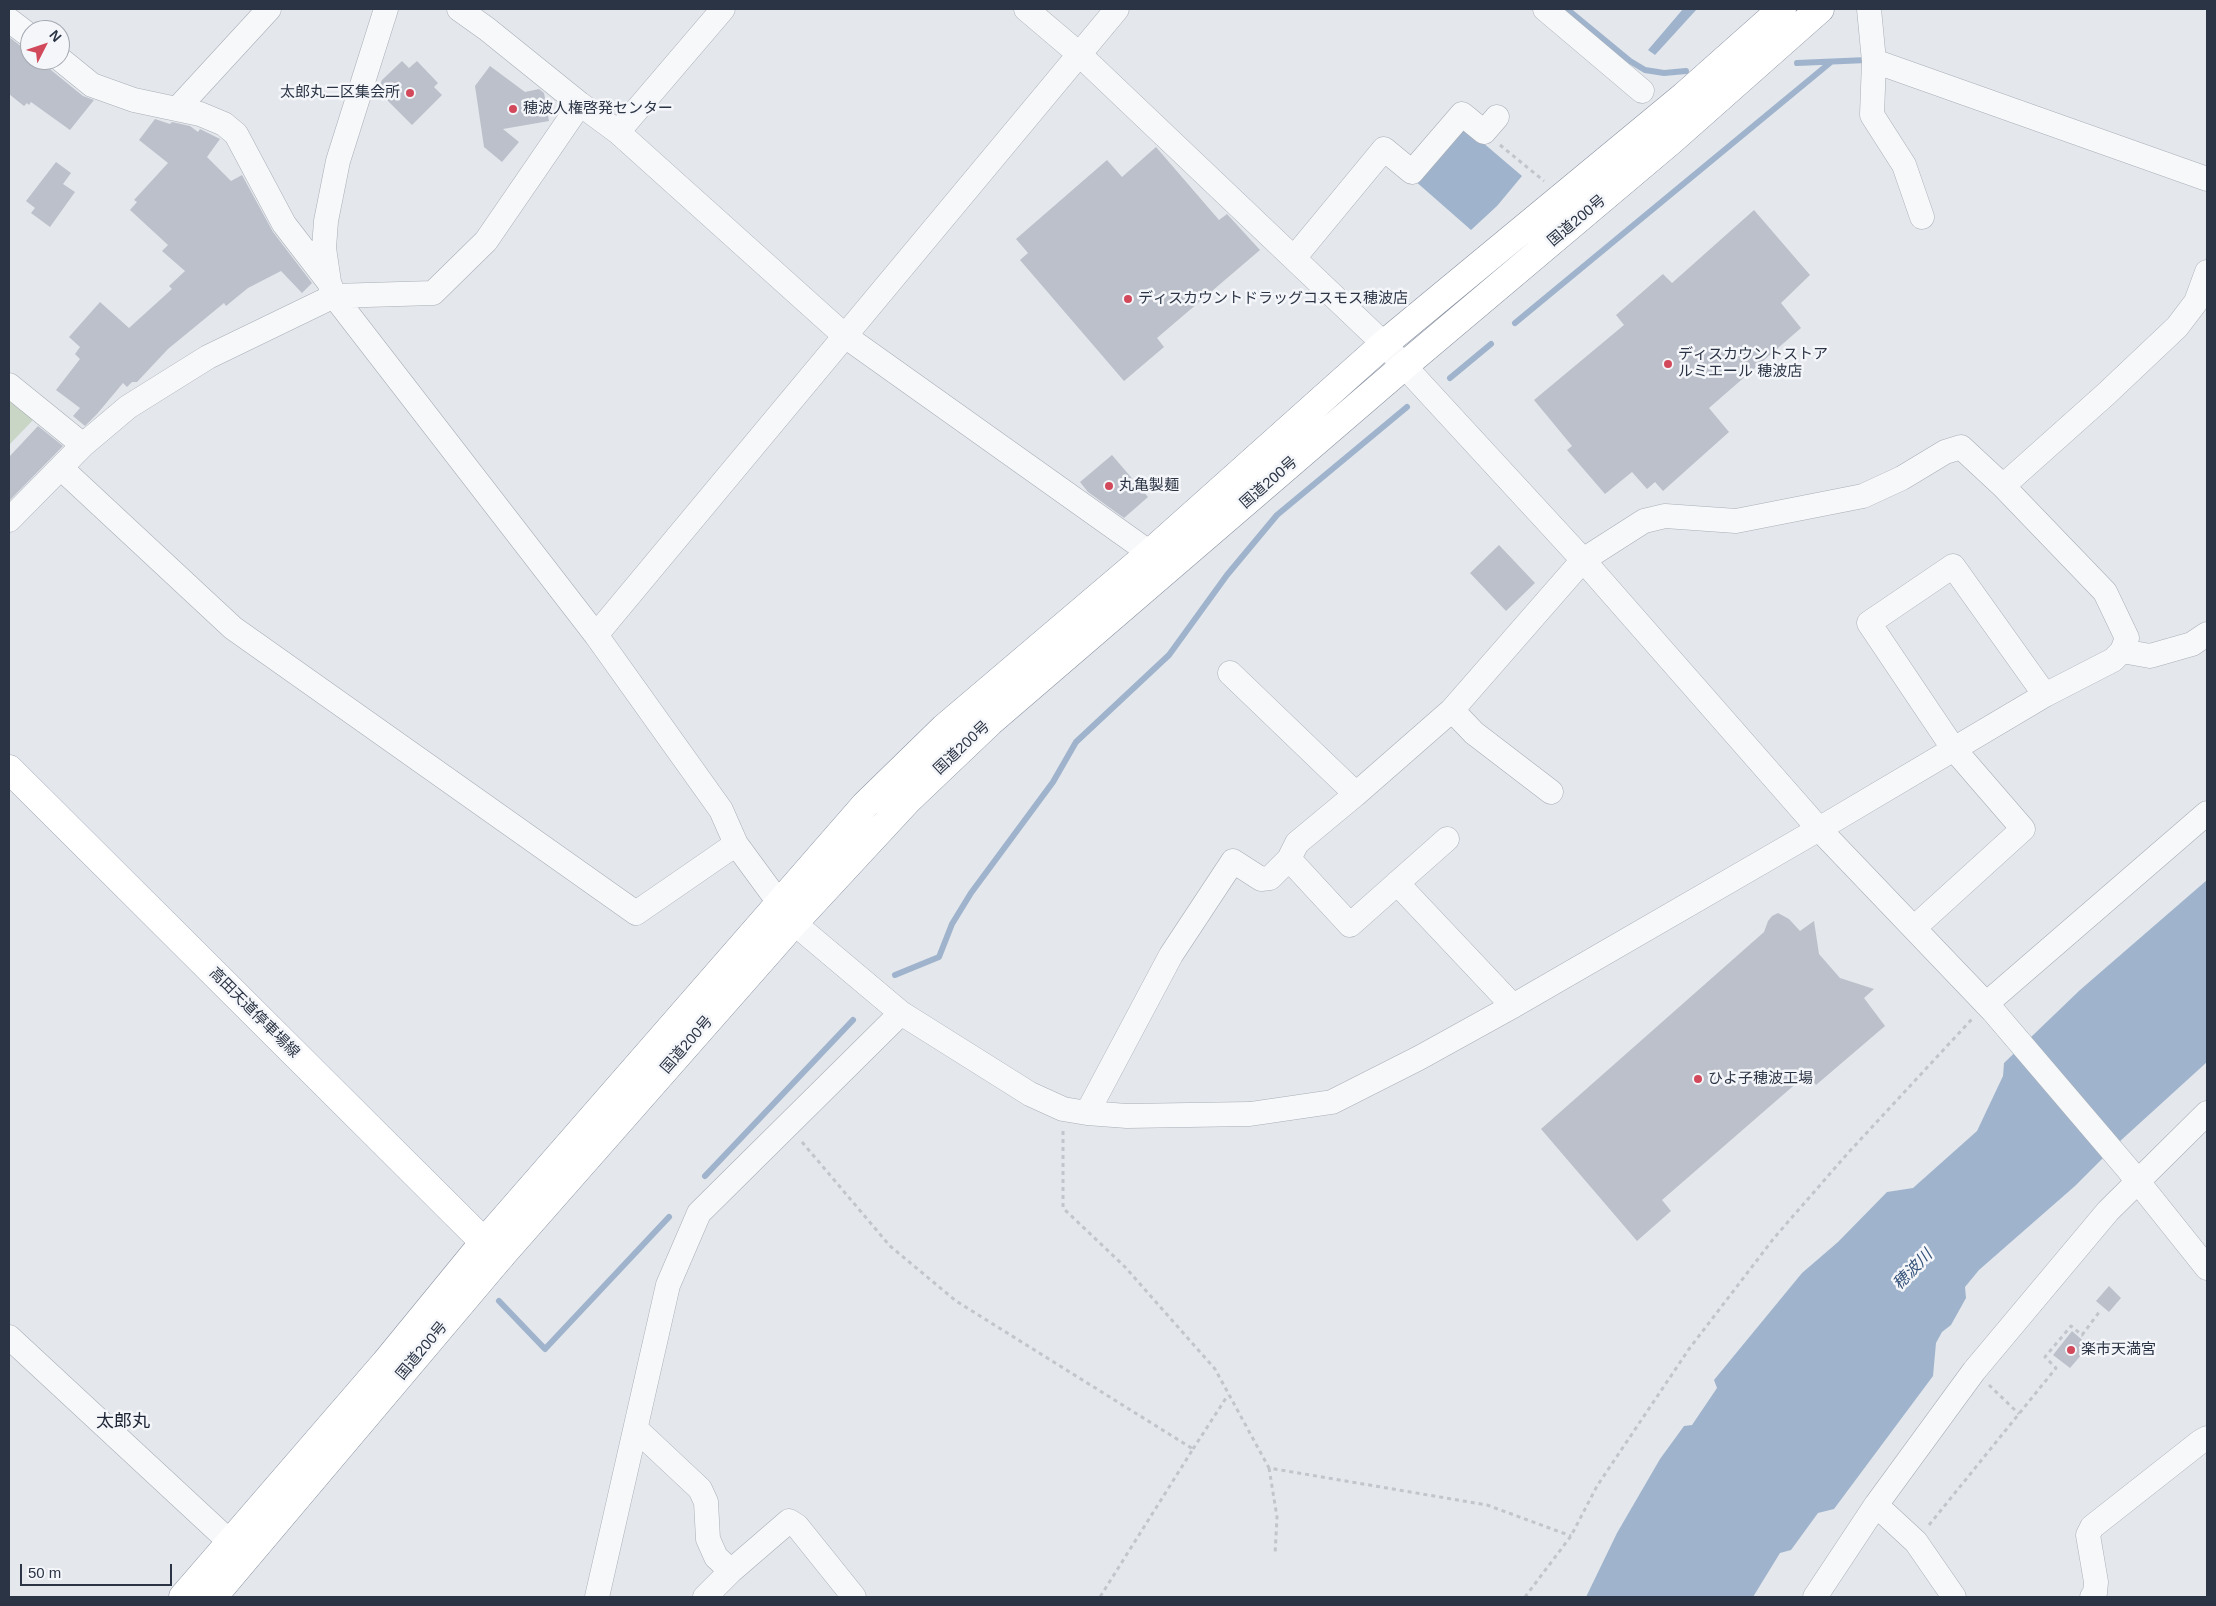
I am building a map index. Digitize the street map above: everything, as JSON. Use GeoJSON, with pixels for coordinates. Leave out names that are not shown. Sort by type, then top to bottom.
{"type":"FeatureCollection","features":[{"type":"Feature","properties":{"kind":"main road","name":"国道200号"},"geometry":{"type":"LineString","coordinates":[[182,1597],[238,1550],[493,1249],[786,914],[1158,562],[1384,344],[1684,96],[1782,9]]}},
{"type":"Feature","properties":{"kind":"main road","name":"国道200号"},"geometry":{"type":"LineString","coordinates":[[1158,562],[1404,366],[1672,140],[1820,9]]}},
{"type":"Feature","properties":{"kind":"main road","name":"高田天道停車場線"},"geometry":{"type":"LineString","coordinates":[[9,768],[493,1249]]}},
{"type":"Feature","properties":{"kind":"main road","name":"国道200号"},"geometry":{"type":"LineString","coordinates":[[213,1597],[238,1550]]}},
{"type":"Feature","properties":{"kind":"street"},"geometry":{"type":"LineString","coordinates":[[177,109],[269,9]]}},
{"type":"Feature","properties":{"kind":"street"},"geometry":{"type":"LineString","coordinates":[[331,289],[324,248],[327,212],[338,161],[386,9]]}},
{"type":"Feature","properties":{"kind":"street"},"geometry":{"type":"LineString","coordinates":[[459,9],[488,29],[580,104],[618,132],[845,336],[1158,562]]}},
{"type":"Feature","properties":{"kind":"street"},"geometry":{"type":"LineString","coordinates":[[618,132],[723,9]]}},
{"type":"Feature","properties":{"kind":"street"},"geometry":{"type":"LineString","coordinates":[[1026,9],[1079,54],[1384,344],[1583,560],[1819,829],[1989,1007],[2132,1174],[2207,1268]]}},
{"type":"Feature","properties":{"kind":"street"},"geometry":{"type":"LineString","coordinates":[[596,635],[1117,9]]}},
{"type":"Feature","properties":{"kind":"street"},"geometry":{"type":"LineString","coordinates":[[1545,9],[1642,91]]}},
{"type":"Feature","properties":{"kind":"street"},"geometry":{"type":"LineString","coordinates":[[1869,9],[1874,61],[1872,115],[1904,165],[1922,217]]}},
{"type":"Feature","properties":{"kind":"street"},"geometry":{"type":"LineString","coordinates":[[9,20],[20,28]]}},
{"type":"Feature","properties":{"kind":"street"},"geometry":{"type":"LineString","coordinates":[[1874,61],[2207,179]]}},
{"type":"Feature","properties":{"kind":"street"},"geometry":{"type":"LineString","coordinates":[[70,67],[92,84],[134,100],[200,114],[224,124],[236,134],[284,224],[331,289],[596,635],[721,810],[736,844],[786,914],[901,1013],[1030,1094],[1063,1108],[1087,1113],[1127,1116],[1250,1114],[1332,1102],[1419,1058],[1512,1006],[1819,829],[2045,695],[2113,660],[2122,651],[2127,638],[2105,592],[2003,486],[1961,447],[1945,452],[1902,478],[1863,496],[1736,521],[1666,516],[1644,521],[1583,560],[1452,710],[1297,843],[1289,859],[1270,878],[1261,879],[1233,861],[1171,955],[1087,1113]]}},
{"type":"Feature","properties":{"kind":"street"},"geometry":{"type":"LineString","coordinates":[[9,520],[83,445],[128,407],[208,357],[331,289],[433,293],[486,241],[580,104]]}},
{"type":"Feature","properties":{"kind":"street"},"geometry":{"type":"LineString","coordinates":[[1294,258],[1384,149],[1412,172],[1462,114],[1490,125]]}},
{"type":"Feature","properties":{"kind":"street"},"geometry":{"type":"LineString","coordinates":[[2003,486],[2105,396],[2177,327],[2196,302],[2207,272]]}},
{"type":"Feature","properties":{"kind":"street"},"geometry":{"type":"LineString","coordinates":[[9,384],[83,445]]}},
{"type":"Feature","properties":{"kind":"street"},"geometry":{"type":"LineString","coordinates":[[61,468],[233,628],[636,913],[736,844]]}},
{"type":"Feature","properties":{"kind":"street"},"geometry":{"type":"LineString","coordinates":[[1914,928],[2023,829],[1953,748],[1869,623],[1953,566],[2045,695]]}},
{"type":"Feature","properties":{"kind":"street"},"geometry":{"type":"LineString","coordinates":[[2122,651],[2150,656],[2192,644],[2207,634]]}},
{"type":"Feature","properties":{"kind":"street"},"geometry":{"type":"LineString","coordinates":[[1230,673],[1356,794]]}},
{"type":"Feature","properties":{"kind":"street"},"geometry":{"type":"LineString","coordinates":[[1452,710],[1474,733],[1551,792]]}},
{"type":"Feature","properties":{"kind":"street"},"geometry":{"type":"LineString","coordinates":[[1989,1007],[2207,813]]}},
{"type":"Feature","properties":{"kind":"street"},"geometry":{"type":"LineString","coordinates":[[1289,859],[1350,925],[1447,839]]}},
{"type":"Feature","properties":{"kind":"street"},"geometry":{"type":"LineString","coordinates":[[1397,883],[1512,1006]]}},
{"type":"Feature","properties":{"kind":"street"},"geometry":{"type":"LineString","coordinates":[[597,1597],[668,1285],[699,1213],[901,1013]]}},
{"type":"Feature","properties":{"kind":"street"},"geometry":{"type":"LineString","coordinates":[[1815,1597],[1876,1505],[1974,1371],[2108,1210],[2132,1174],[2207,1113]]}},
{"type":"Feature","properties":{"kind":"street"},"geometry":{"type":"LineString","coordinates":[[9,1337],[238,1550]]}},
{"type":"Feature","properties":{"kind":"street"},"geometry":{"type":"LineString","coordinates":[[636,1429],[700,1489],[706,1502],[708,1539],[716,1557],[732,1572]]}},
{"type":"Feature","properties":{"kind":"street"},"geometry":{"type":"LineString","coordinates":[[2092,1597],[2095,1593],[2096,1582],[2088,1535],[2092,1527],[2207,1438]]}},
{"type":"Feature","properties":{"kind":"street"},"geometry":{"type":"LineString","coordinates":[[1876,1505],[1916,1542],[1949,1596]]}},
{"type":"Feature","properties":{"kind":"street"},"geometry":{"type":"LineString","coordinates":[[705,1597],[789,1522],[797,1526],[854,1597]]}},
{"type":"Feature","properties":{"kind":"path"},"geometry":{"type":"LineString","coordinates":[[1490,125],[1550,185]]}},
{"type":"Feature","properties":{"kind":"path"},"geometry":{"type":"LineString","coordinates":[[1525,1597],[1571,1536],[1597,1486],[1688,1349],[1768,1246],[1848,1153],[1989,1007]]}},
{"type":"Feature","properties":{"kind":"path"},"geometry":{"type":"LineString","coordinates":[[1063,1108],[1063,1208],[1125,1267],[1214,1369],[1269,1468],[1277,1517],[1275,1555]]}},
{"type":"Feature","properties":{"kind":"path"},"geometry":{"type":"LineString","coordinates":[[787,1125],[890,1246],[956,1300],[1193,1449]]}},
{"type":"Feature","properties":{"kind":"path"},"geometry":{"type":"LineString","coordinates":[[1916,1542],[2056,1368],[2045,1357],[2071,1326],[2082,1335],[2100,1311]]}},
{"type":"Feature","properties":{"kind":"path"},"geometry":{"type":"LineString","coordinates":[[1100,1597],[1228,1394]]}},
{"type":"Feature","properties":{"kind":"path"},"geometry":{"type":"LineString","coordinates":[[2002,1398],[2019,1414]]}},
{"type":"Feature","properties":{"kind":"path"},"geometry":{"type":"LineString","coordinates":[[1269,1468],[1487,1506],[1571,1536]]}},
{"type":"Feature","properties":{"kind":"green space"},"geometry":{"type":"Polygon","coordinates":[[[9,396],[35,418],[9,445],[9,396]]]}},
{"type":"Feature","properties":{"kind":"water"},"geometry":{"type":"Polygon","coordinates":[[[1683,9],[1697,9],[1655,55],[1648,50],[1683,9]]]}},
{"type":"Feature","properties":{"kind":"water"},"geometry":{"type":"Polygon","coordinates":[[[1461,124],[1522,176],[1497,206],[1471,230],[1414,180],[1461,124]]]}},
{"type":"Feature","properties":{"kind":"water","name":"穂波川"},"geometry":{"type":"Polygon","coordinates":[[[2207,880],[2207,1062],[2118,1143],[2075,1186],[1979,1270],[1965,1287],[1966,1298],[1951,1325],[1942,1332],[1936,1343],[1933,1376],[1834,1509],[1818,1513],[1791,1550],[1780,1553],[1753,1597],[1586,1597],[1617,1533],[1660,1459],[1684,1426],[1692,1425],[1717,1388],[1714,1380],[1802,1273],[1838,1242],[1887,1192],[1913,1188],[1977,1131],[2003,1076],[2004,1063],[2080,990],[2207,880]]]}},
{"type":"Feature","properties":{"kind":"building"},"geometry":{"type":"Polygon","coordinates":[[[9,37],[20,45],[20,70],[51,70],[83,96],[94,100],[70,130],[31,102],[29,105],[27,103],[24,106],[9,94],[9,37]]]}},
{"type":"Feature","properties":{"kind":"building","name":"太郎丸二区集会所"},"geometry":{"type":"Polygon","coordinates":[[[402,61],[409,68],[417,61],[438,83],[434,87],[442,95],[412,125],[377,90],[382,80],[402,61]]]}},
{"type":"Feature","properties":{"kind":"building","name":"穂波人権啓発センター"},"geometry":{"type":"Polygon","coordinates":[[[490,66],[525,92],[539,89],[544,93],[549,121],[503,129],[519,142],[502,162],[484,147],[475,86],[490,66]]]}},
{"type":"Feature","properties":{"kind":"building"},"geometry":{"type":"Polygon","coordinates":[[[155,119],[170,124],[172,122],[190,126],[198,132],[200,129],[220,139],[207,157],[231,181],[242,175],[273,232],[312,283],[302,293],[281,271],[248,288],[226,306],[224,303],[168,349],[137,382],[132,382],[127,387],[123,383],[85,426],[73,416],[80,408],[56,390],[80,359],[75,354],[80,347],[69,337],[100,302],[129,328],[172,289],[169,286],[185,271],[162,251],[168,245],[130,210],[137,202],[134,200],[168,163],[139,140],[155,119]]]}},
{"type":"Feature","properties":{"kind":"building","name":"ディスカウントドラッグコスモス穂波店"},"geometry":{"type":"Polygon","coordinates":[[[1156,147],[1219,220],[1227,214],[1260,250],[1157,338],[1164,347],[1124,381],[1020,260],[1028,253],[1016,239],[1107,160],[1122,177],[1156,147]]]}},
{"type":"Feature","properties":{"kind":"building"},"geometry":{"type":"Polygon","coordinates":[[[56,162],[71,173],[63,184],[75,192],[50,227],[31,213],[35,208],[26,201],[56,162]]]}},
{"type":"Feature","properties":{"kind":"building","name":"ディスカウントストア ルミエール 穂波店"},"geometry":{"type":"Polygon","coordinates":[[[1754,210],[1810,275],[1781,303],[1801,328],[1709,408],[1729,432],[1663,491],[1655,482],[1647,489],[1632,472],[1605,494],[1567,450],[1572,446],[1534,400],[1624,325],[1616,315],[1663,274],[1672,283],[1754,210]]]}},
{"type":"Feature","properties":{"kind":"building"},"geometry":{"type":"Polygon","coordinates":[[[38,426],[63,446],[9,501],[9,457],[38,426]]]}},
{"type":"Feature","properties":{"kind":"building","name":"丸亀製麺"},"geometry":{"type":"Polygon","coordinates":[[[1112,455],[1148,497],[1124,518],[1088,492],[1080,482],[1112,455]]]}},
{"type":"Feature","properties":{"kind":"building"},"geometry":{"type":"Polygon","coordinates":[[[1499,545],[1535,583],[1506,611],[1470,573],[1499,545]]]}},
{"type":"Feature","properties":{"kind":"building","name":"ひよ子穂波工場"},"geometry":{"type":"Polygon","coordinates":[[[1778,913],[1789,919],[1800,931],[1814,921],[1819,954],[1840,978],[1874,989],[1864,998],[1885,1026],[1816,1085],[1807,1074],[1662,1200],[1671,1211],[1637,1241],[1541,1129],[1764,932],[1768,921],[1778,913]]]}},
{"type":"Feature","properties":{"kind":"building"},"geometry":{"type":"Polygon","coordinates":[[[2109,1286],[2121,1298],[2109,1312],[2096,1301],[2109,1286]]]}},
{"type":"Feature","properties":{"kind":"building","name":"楽市天満宮"},"geometry":{"type":"Polygon","coordinates":[[[2072,1331],[2089,1346],[2070,1368],[2053,1355],[2072,1331]]]}},
{"type":"Feature","properties":{"kind":"waterway"},"geometry":{"type":"LineString","coordinates":[[1567,9],[1630,61],[1645,70],[1664,73],[1686,71]]}},
{"type":"Feature","properties":{"kind":"waterway"},"geometry":{"type":"LineString","coordinates":[[1797,63],[1867,60]]}},
{"type":"Feature","properties":{"kind":"waterway"},"geometry":{"type":"LineString","coordinates":[[1515,323],[1831,62]]}},
{"type":"Feature","properties":{"kind":"waterway"},"geometry":{"type":"LineString","coordinates":[[1450,378],[1491,344]]}},
{"type":"Feature","properties":{"kind":"waterway"},"geometry":{"type":"LineString","coordinates":[[895,975],[939,957],[952,924],[971,893],[1053,782],[1076,742],[1169,655],[1227,575],[1277,515],[1407,407]]}},
{"type":"Feature","properties":{"kind":"waterway"},"geometry":{"type":"LineString","coordinates":[[705,1176],[853,1020]]}},
{"type":"Feature","properties":{"kind":"waterway"},"geometry":{"type":"LineString","coordinates":[[499,1301],[545,1349],[669,1217]]}},
{"type":"Feature","properties":{"kind":"place","name":"太郎丸二区集会所"},"geometry":{"type":"Point","coordinates":[410,93]}},
{"type":"Feature","properties":{"kind":"place","name":"穂波人権啓発センター"},"geometry":{"type":"Point","coordinates":[513,109]}},
{"type":"Feature","properties":{"kind":"place","name":"ディスカウントドラッグコスモス穂波店"},"geometry":{"type":"Point","coordinates":[1128,299]}},
{"type":"Feature","properties":{"kind":"place","name":"ディスカウントストア ルミエール 穂波店"},"geometry":{"type":"Point","coordinates":[1668,364]}},
{"type":"Feature","properties":{"kind":"place","name":"丸亀製麺"},"geometry":{"type":"Point","coordinates":[1109,486]}},
{"type":"Feature","properties":{"kind":"place","name":"ひよ子穂波工場"},"geometry":{"type":"Point","coordinates":[1698,1079]}},
{"type":"Feature","properties":{"kind":"place","name":"楽市天満宮"},"geometry":{"type":"Point","coordinates":[2071,1350]}},
{"type":"Feature","properties":{"kind":"district","name":"太郎丸"},"geometry":{"type":"Point","coordinates":[123,1422]}}]}
